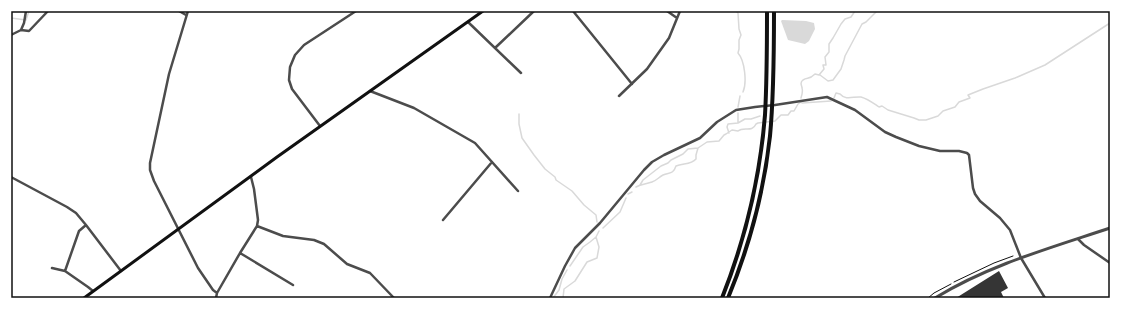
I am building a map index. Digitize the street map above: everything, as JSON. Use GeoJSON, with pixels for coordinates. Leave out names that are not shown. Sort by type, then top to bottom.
{"type":"FeatureCollection","features":[{"type":"Feature","properties":{"kind":"highway"},"geometry":{"type":"LineString","coordinates":[[722,298],[747,222],[753,198],[760,155],[765,114],[767,11]]}},
{"type":"Feature","properties":{"kind":"highway"},"geometry":{"type":"LineString","coordinates":[[728,298],[742,261],[753,223],[761,191],[767,156],[773,88],[774,11]]}},
{"type":"Feature","properties":{"kind":"main road"},"geometry":{"type":"LineString","coordinates":[[86,297],[277,157],[483,11]]}},
{"type":"Feature","properties":{"kind":"street"},"geometry":{"type":"LineString","coordinates":[[21,30],[26,11]]}},
{"type":"Feature","properties":{"kind":"street"},"geometry":{"type":"LineString","coordinates":[[11,35],[21,30],[29,31],[48,11]]}},
{"type":"Feature","properties":{"kind":"street"},"geometry":{"type":"LineString","coordinates":[[179,11],[186,15]]}},
{"type":"Feature","properties":{"kind":"street"},"geometry":{"type":"LineString","coordinates":[[188,11],[169,74],[150,163],[150,170],[154,181],[198,268],[213,290],[217,293]]}},
{"type":"Feature","properties":{"kind":"street"},"geometry":{"type":"LineString","coordinates":[[320,127],[292,89],[289,80],[290,66],[295,55],[304,45],[356,11]]}},
{"type":"Feature","properties":{"kind":"street"},"geometry":{"type":"LineString","coordinates":[[495,48],[534,11]]}},
{"type":"Feature","properties":{"kind":"street"},"geometry":{"type":"LineString","coordinates":[[667,11],[677,18]]}},
{"type":"Feature","properties":{"kind":"street"},"geometry":{"type":"LineString","coordinates":[[619,96],[647,69],[669,38],[680,11]]}},
{"type":"Feature","properties":{"kind":"street"},"geometry":{"type":"LineString","coordinates":[[574,12],[632,84]]}},
{"type":"Feature","properties":{"kind":"street"},"geometry":{"type":"LineString","coordinates":[[468,22],[521,73]]}},
{"type":"Feature","properties":{"kind":"street"},"geometry":{"type":"LineString","coordinates":[[370,91],[414,108],[475,143],[518,191]]}},
{"type":"Feature","properties":{"kind":"street"},"geometry":{"type":"LineString","coordinates":[[550,298],[575,248],[600,223],[652,162],[700,138],[717,122],[736,110],[827,97],[855,110],[885,132],[896,137],[919,146],[940,151],[959,151],[966,153],[969,156],[972,188],[975,194],[980,202],[1000,218],[1007,226],[1013,236],[1021,258],[1045,298]]}},
{"type":"Feature","properties":{"kind":"street"},"geometry":{"type":"LineString","coordinates":[[443,220],[492,162]]}},
{"type":"Feature","properties":{"kind":"street"},"geometry":{"type":"LineString","coordinates":[[11,177],[67,206],[76,213],[121,271]]}},
{"type":"Feature","properties":{"kind":"street"},"geometry":{"type":"LineString","coordinates":[[216,298],[217,293],[257,226],[258,220],[251,177]]}},
{"type":"Feature","properties":{"kind":"street"},"geometry":{"type":"LineString","coordinates":[[65,271],[79,231],[86,225]]}},
{"type":"Feature","properties":{"kind":"street"},"geometry":{"type":"LineString","coordinates":[[257,226],[283,236],[314,240],[324,244],[347,264],[370,273],[394,298]]}},
{"type":"Feature","properties":{"kind":"street"},"geometry":{"type":"LineString","coordinates":[[935,298],[968,279],[995,267],[1110,228]]}},
{"type":"Feature","properties":{"kind":"street"},"geometry":{"type":"LineString","coordinates":[[1078,239],[1110,263]]}},
{"type":"Feature","properties":{"kind":"street"},"geometry":{"type":"LineString","coordinates":[[240,253],[293,285]]}},
{"type":"Feature","properties":{"kind":"street"},"geometry":{"type":"LineString","coordinates":[[52,268],[65,271],[93,292]]}},
{"type":"Feature","properties":{"kind":"shaded area"},"geometry":{"type":"Polygon","coordinates":[[[781,21],[806,21],[814,23],[815,29],[809,41],[805,44],[788,40],[781,21]]]}},
{"type":"Feature","properties":{"kind":"building"},"geometry":{"type":"Polygon","coordinates":[[[999,271],[1008,288],[1001,292],[1004,298],[956,298],[999,271]]]}},
{"type":"Feature","properties":{"kind":"waterway"},"geometry":{"type":"LineString","coordinates":[[11,18],[26,20],[29,11]]}},
{"type":"Feature","properties":{"kind":"waterway"},"geometry":{"type":"LineString","coordinates":[[736,11],[738,13],[741,35],[738,53],[745,72],[743,92]]}},
{"type":"Feature","properties":{"kind":"waterway"},"geometry":{"type":"LineString","coordinates":[[801,98],[801,82],[815,74],[819,75],[824,69],[823,65],[826,65],[825,57],[829,52],[829,44],[841,24],[845,19],[851,17],[855,11]]}},
{"type":"Feature","properties":{"kind":"waterway"},"geometry":{"type":"LineString","coordinates":[[820,75],[828,81],[833,80],[841,69],[845,56],[862,24],[877,11]]}},
{"type":"Feature","properties":{"kind":"waterway"},"geometry":{"type":"LineString","coordinates":[[834,98],[836,93],[847,98],[861,97],[879,107],[882,106],[888,110],[919,120],[926,120],[938,116],[943,111],[955,107],[959,102],[970,98],[968,95],[1015,78],[1045,65],[1110,23]]}},
{"type":"Feature","properties":{"kind":"waterway"},"geometry":{"type":"LineString","coordinates":[[738,107],[740,96]]}},
{"type":"Feature","properties":{"kind":"waterway"},"geometry":{"type":"LineString","coordinates":[[802,103],[831,101]]}},
{"type":"Feature","properties":{"kind":"waterway"},"geometry":{"type":"LineString","coordinates":[[640,185],[643,180],[661,166],[683,154],[688,149],[698,148],[707,142],[719,141],[724,135],[732,130],[738,131],[750,129],[758,123],[775,121],[781,115],[788,115],[791,111],[794,111],[801,102]]}},
{"type":"Feature","properties":{"kind":"waterway"},"geometry":{"type":"LineString","coordinates":[[738,113],[738,123]]}},
{"type":"Feature","properties":{"kind":"waterway"},"geometry":{"type":"LineString","coordinates":[[519,114],[519,124],[522,138],[534,155],[545,169],[555,177],[556,180],[572,191],[584,205],[596,215],[597,222]]}},
{"type":"Feature","properties":{"kind":"waterway"},"geometry":{"type":"LineString","coordinates":[[729,133],[727,127],[728,124],[738,123],[745,119],[760,116]]}},
{"type":"Feature","properties":{"kind":"waterway"},"geometry":{"type":"LineString","coordinates":[[636,187],[672,172],[676,166],[694,161],[696,159],[698,148]]}},
{"type":"Feature","properties":{"kind":"waterway"},"geometry":{"type":"LineString","coordinates":[[628,194],[632,192]]}},
{"type":"Feature","properties":{"kind":"waterway"},"geometry":{"type":"LineString","coordinates":[[603,228],[620,212],[626,198]]}},
{"type":"Feature","properties":{"kind":"waterway"},"geometry":{"type":"LineString","coordinates":[[570,266],[583,247],[596,237],[599,231]]}},
{"type":"Feature","properties":{"kind":"waterway"},"geometry":{"type":"LineString","coordinates":[[563,298],[564,289],[575,281],[587,262],[597,258],[599,247],[596,237]]}},
{"type":"Feature","properties":{"kind":"waterway"},"geometry":{"type":"LineString","coordinates":[[553,298],[559,290],[562,279],[567,270]]}}]}
